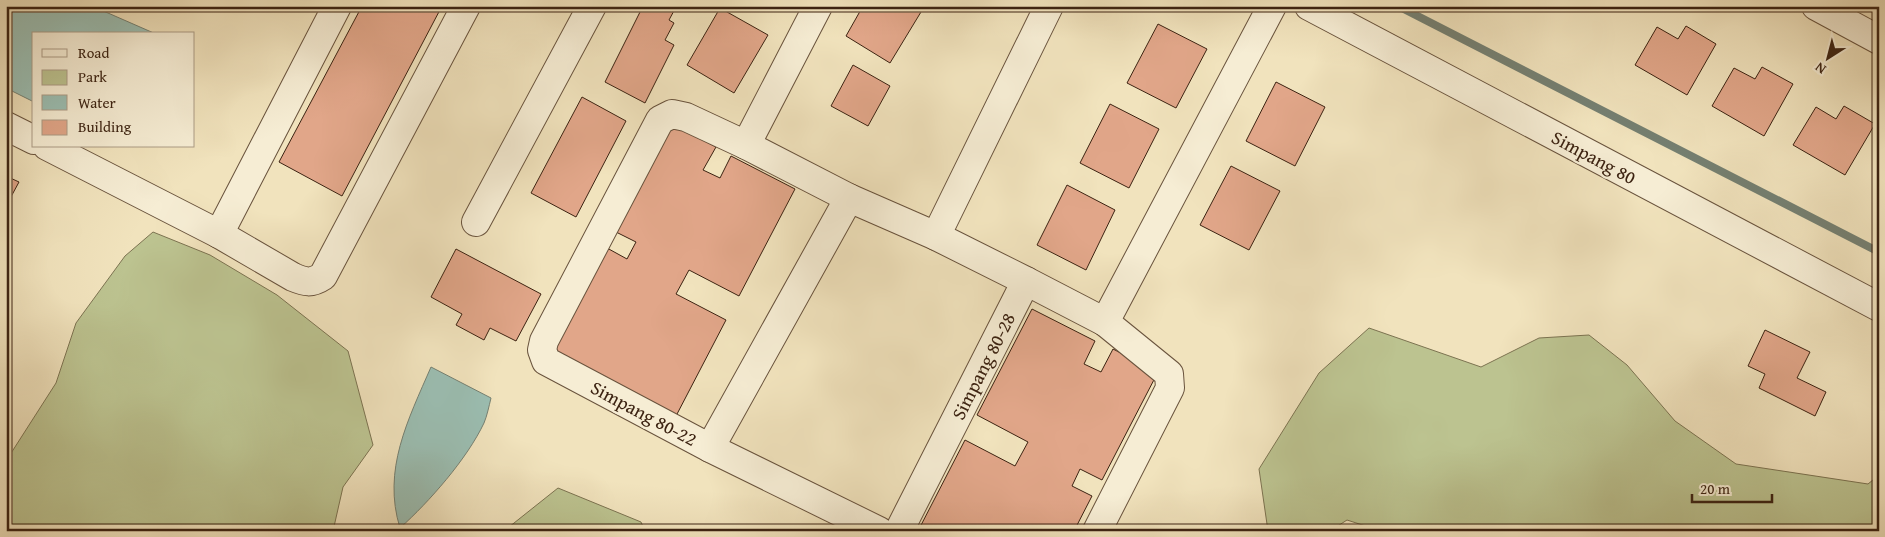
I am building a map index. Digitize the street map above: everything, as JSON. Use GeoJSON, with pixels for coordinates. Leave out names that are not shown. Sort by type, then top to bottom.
{"type":"FeatureCollection","features":[{"type":"Feature","properties":{"kind":"street"},"geometry":{"type":"LineString","coordinates":[[219,234],[337,6]]}},
{"type":"Feature","properties":{"kind":"street"},"geometry":{"type":"LineString","coordinates":[[50,148],[219,234],[293,277],[307,282],[315,281],[322,276],[466,6]]}},
{"type":"Feature","properties":{"kind":"street"},"geometry":{"type":"LineString","coordinates":[[476,222],[592,6]]}},
{"type":"Feature","properties":{"kind":"street"},"geometry":{"type":"LineString","coordinates":[[746,145],[818,6]]}},
{"type":"Feature","properties":{"kind":"street"},"geometry":{"type":"LineString","coordinates":[[936,236],[1049,6]]}},
{"type":"Feature","properties":{"kind":"street"},"geometry":{"type":"LineString","coordinates":[[1105,322],[1272,6]]}},
{"type":"Feature","properties":{"kind":"street","name":"Simpang 80"},"geometry":{"type":"LineString","coordinates":[[1309,6],[1879,307]]}},
{"type":"Feature","properties":{"kind":"street"},"geometry":{"type":"LineString","coordinates":[[1816,6],[1879,40]]}},
{"type":"Feature","properties":{"kind":"street","name":"Simpang 80-22"},"geometry":{"type":"LineString","coordinates":[[672,114],[686,117],[746,145],[849,198],[710,448],[546,361],[542,350],[544,341],[660,120],[672,114]]}},
{"type":"Feature","properties":{"kind":"street"},"geometry":{"type":"LineString","coordinates":[[6,126],[32,139]]}},
{"type":"Feature","properties":{"kind":"street"},"geometry":{"type":"LineString","coordinates":[[849,198],[936,236],[1026,280],[1105,322],[1163,367],[1169,374],[1170,388],[1097,531]]}},
{"type":"Feature","properties":{"kind":"street","name":"Simpang 80-28"},"geometry":{"type":"LineString","coordinates":[[900,531],[1026,280]]}},
{"type":"Feature","properties":{"kind":"street"},"geometry":{"type":"LineString","coordinates":[[710,448],[879,531]]}},
{"type":"Feature","properties":{"kind":"green space"},"geometry":{"type":"Polygon","coordinates":[[[153,232],[210,255],[277,295],[348,351],[373,445],[343,487],[333,531],[6,531],[6,461],[56,383],[76,323],[125,256],[153,232]]]}},
{"type":"Feature","properties":{"kind":"green space"},"geometry":{"type":"Polygon","coordinates":[[[1369,328],[1481,367],[1539,338],[1589,335],[1627,365],[1675,421],[1736,464],[1868,484],[1879,475],[1879,531],[1381,531],[1347,520],[1330,531],[1268,531],[1259,469],[1319,373],[1369,328]]]}},
{"type":"Feature","properties":{"kind":"green space"},"geometry":{"type":"Polygon","coordinates":[[[558,488],[641,522],[645,531],[504,531],[558,488]]]}},
{"type":"Feature","properties":{"kind":"water"},"geometry":{"type":"Polygon","coordinates":[[[6,6],[92,6],[151,32],[32,32],[32,101],[6,88],[6,6]]]}},
{"type":"Feature","properties":{"kind":"water"},"geometry":{"type":"Polygon","coordinates":[[[431,367],[491,398],[484,423],[468,451],[435,493],[400,528],[395,507],[394,486],[396,466],[406,426],[431,367]]]}},
{"type":"Feature","properties":{"kind":"building"},"geometry":{"type":"Polygon","coordinates":[[[362,6],[442,6],[342,196],[279,162],[362,6]]]}},
{"type":"Feature","properties":{"kind":"building"},"geometry":{"type":"Polygon","coordinates":[[[643,6],[648,9],[650,6],[676,7],[669,20],[674,23],[665,40],[674,45],[645,103],[605,82],[643,6]]]}},
{"type":"Feature","properties":{"kind":"building"},"geometry":{"type":"Polygon","coordinates":[[[863,6],[924,7],[890,63],[846,36],[863,6]]]}},
{"type":"Feature","properties":{"kind":"building"},"geometry":{"type":"Polygon","coordinates":[[[720,8],[768,35],[734,93],[687,65],[720,8]]]}},
{"type":"Feature","properties":{"kind":"building"},"geometry":{"type":"Polygon","coordinates":[[[1158,24],[1207,49],[1176,108],[1127,83],[1158,24]]]}},
{"type":"Feature","properties":{"kind":"building"},"geometry":{"type":"Polygon","coordinates":[[[1686,26],[1716,44],[1687,95],[1635,65],[1657,27],[1678,39],[1686,26]]]}},
{"type":"Feature","properties":{"kind":"building"},"geometry":{"type":"Polygon","coordinates":[[[853,65],[890,86],[868,126],[831,106],[853,65]]]}},
{"type":"Feature","properties":{"kind":"building"},"geometry":{"type":"Polygon","coordinates":[[[1762,67],[1793,84],[1764,136],[1712,106],[1734,68],[1755,79],[1762,67]]]}},
{"type":"Feature","properties":{"kind":"building"},"geometry":{"type":"Polygon","coordinates":[[[1276,82],[1325,107],[1295,166],[1246,141],[1276,82]]]}},
{"type":"Feature","properties":{"kind":"building"},"geometry":{"type":"Polygon","coordinates":[[[582,97],[626,121],[576,217],[531,193],[582,97]]]}},
{"type":"Feature","properties":{"kind":"building"},"geometry":{"type":"Polygon","coordinates":[[[1110,104],[1159,129],[1129,188],[1080,163],[1110,104]]]}},
{"type":"Feature","properties":{"kind":"building"},"geometry":{"type":"Polygon","coordinates":[[[1844,106],[1875,124],[1845,175],[1793,145],[1816,107],[1836,119],[1844,106]]]}},
{"type":"Feature","properties":{"kind":"building"},"geometry":{"type":"Polygon","coordinates":[[[670,123],[716,147],[703,170],[720,178],[731,156],[795,189],[739,296],[689,270],[676,294],[726,320],[676,416],[553,352],[607,248],[627,259],[636,242],[614,231],[670,123]]]}},
{"type":"Feature","properties":{"kind":"building"},"geometry":{"type":"Polygon","coordinates":[[[1231,166],[1280,191],[1249,250],[1200,225],[1231,166]]]}},
{"type":"Feature","properties":{"kind":"building"},"geometry":{"type":"Polygon","coordinates":[[[6,176],[19,182],[6,206],[6,176]]]}},
{"type":"Feature","properties":{"kind":"building"},"geometry":{"type":"Polygon","coordinates":[[[1067,185],[1115,210],[1086,270],[1037,245],[1067,185]]]}},
{"type":"Feature","properties":{"kind":"building"},"geometry":{"type":"Polygon","coordinates":[[[456,249],[541,294],[516,341],[490,328],[484,340],[456,325],[462,314],[431,297],[456,249]]]}},
{"type":"Feature","properties":{"kind":"building"},"geometry":{"type":"Polygon","coordinates":[[[1032,309],[1095,341],[1084,364],[1101,372],[1113,349],[1158,372],[1102,480],[1080,469],[1072,486],[1092,496],[1074,531],[918,531],[965,440],[1015,466],[1028,442],[977,415],[1032,309]]]}},
{"type":"Feature","properties":{"kind":"building"},"geometry":{"type":"Polygon","coordinates":[[[1765,330],[1810,352],[1797,378],[1826,392],[1815,416],[1759,388],[1765,374],[1748,366],[1765,330]]]}},
{"type":"Feature","properties":{"kind":"waterway"},"geometry":{"type":"LineString","coordinates":[[1398,6],[1879,252]]}}]}
